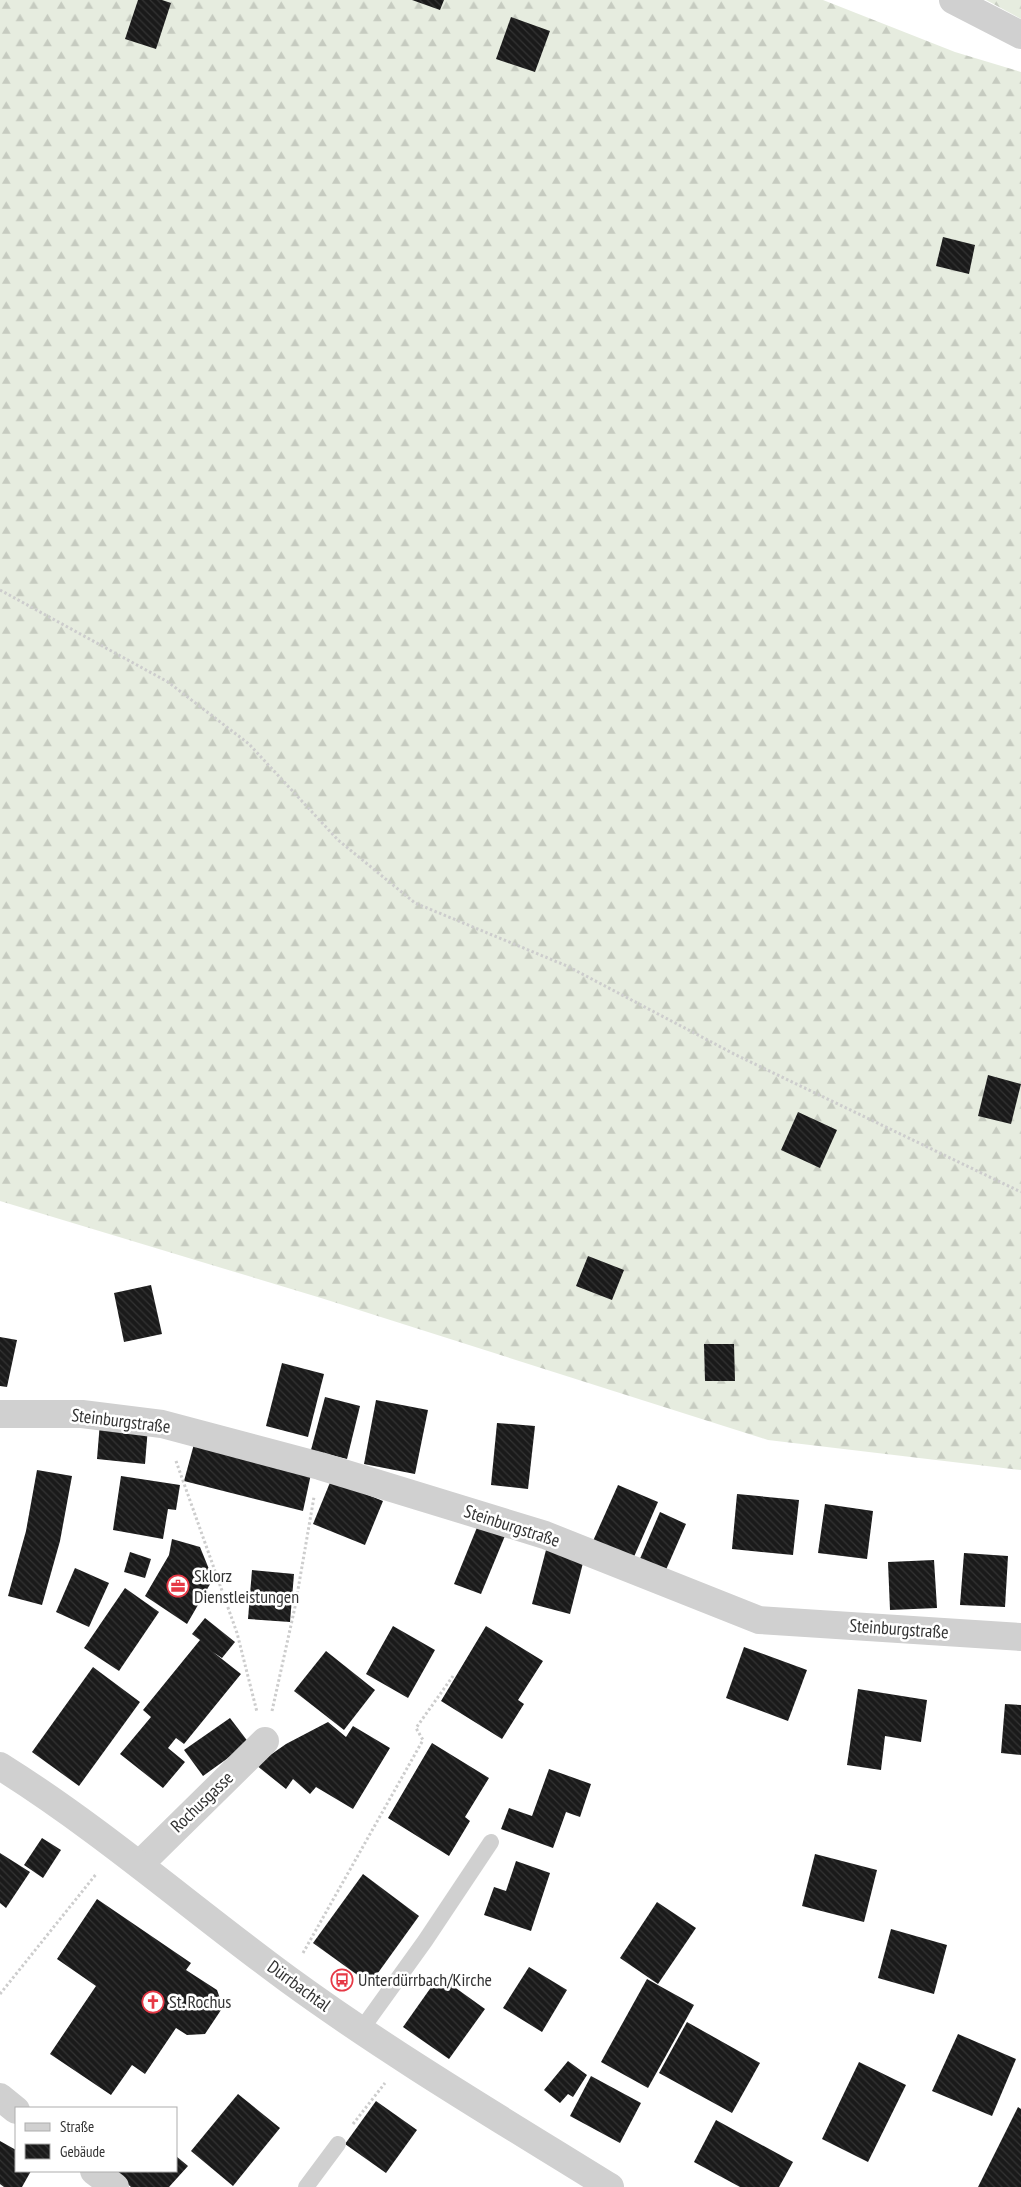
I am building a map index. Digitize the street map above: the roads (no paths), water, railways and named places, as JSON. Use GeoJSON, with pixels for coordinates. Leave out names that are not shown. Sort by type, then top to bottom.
{"type":"FeatureCollection","features":[{"type":"Feature","properties":{"kind":"street"},"geometry":{"type":"LineString","coordinates":[[953,0],[1021,35]]}},
{"type":"Feature","properties":{"kind":"street","name":"Steinburgstraße"},"geometry":{"type":"LineString","coordinates":[[0,1414],[82,1414],[162,1424],[320,1466],[544,1535],[760,1620],[1021,1636]]}},
{"type":"Feature","properties":{"kind":"street","name":"Rochusgasse"},"geometry":{"type":"LineString","coordinates":[[140,1864],[265,1741]]}},
{"type":"Feature","properties":{"kind":"street","name":"Dürrbachtal"},"geometry":{"type":"LineString","coordinates":[[0,1766],[47,1796],[140,1864],[288,1979],[403,2060],[610,2187]]}},
{"type":"Feature","properties":{"kind":"street"},"geometry":{"type":"LineString","coordinates":[[0,2097],[15,2109]]}},
{"type":"Feature","properties":{"kind":"street"},"geometry":{"type":"LineString","coordinates":[[95,2172],[115,2187]]}},
{"type":"Feature","properties":{"kind":"lane"},"geometry":{"type":"LineString","coordinates":[[361,2030],[425,1941],[491,1842]]}},
{"type":"Feature","properties":{"kind":"lane"},"geometry":{"type":"LineString","coordinates":[[306,2187],[338,2144]]}},
{"type":"Feature","properties":{"kind":"place","name":"Sklorz Dienstleistungen"},"geometry":{"type":"Point","coordinates":[178,1586]}},
{"type":"Feature","properties":{"kind":"place","name":"Unterdürrbach/Kirche"},"geometry":{"type":"Point","coordinates":[342,1980]}},
{"type":"Feature","properties":{"kind":"place","name":"St. Rochus"},"geometry":{"type":"Point","coordinates":[153,2002]}}]}
